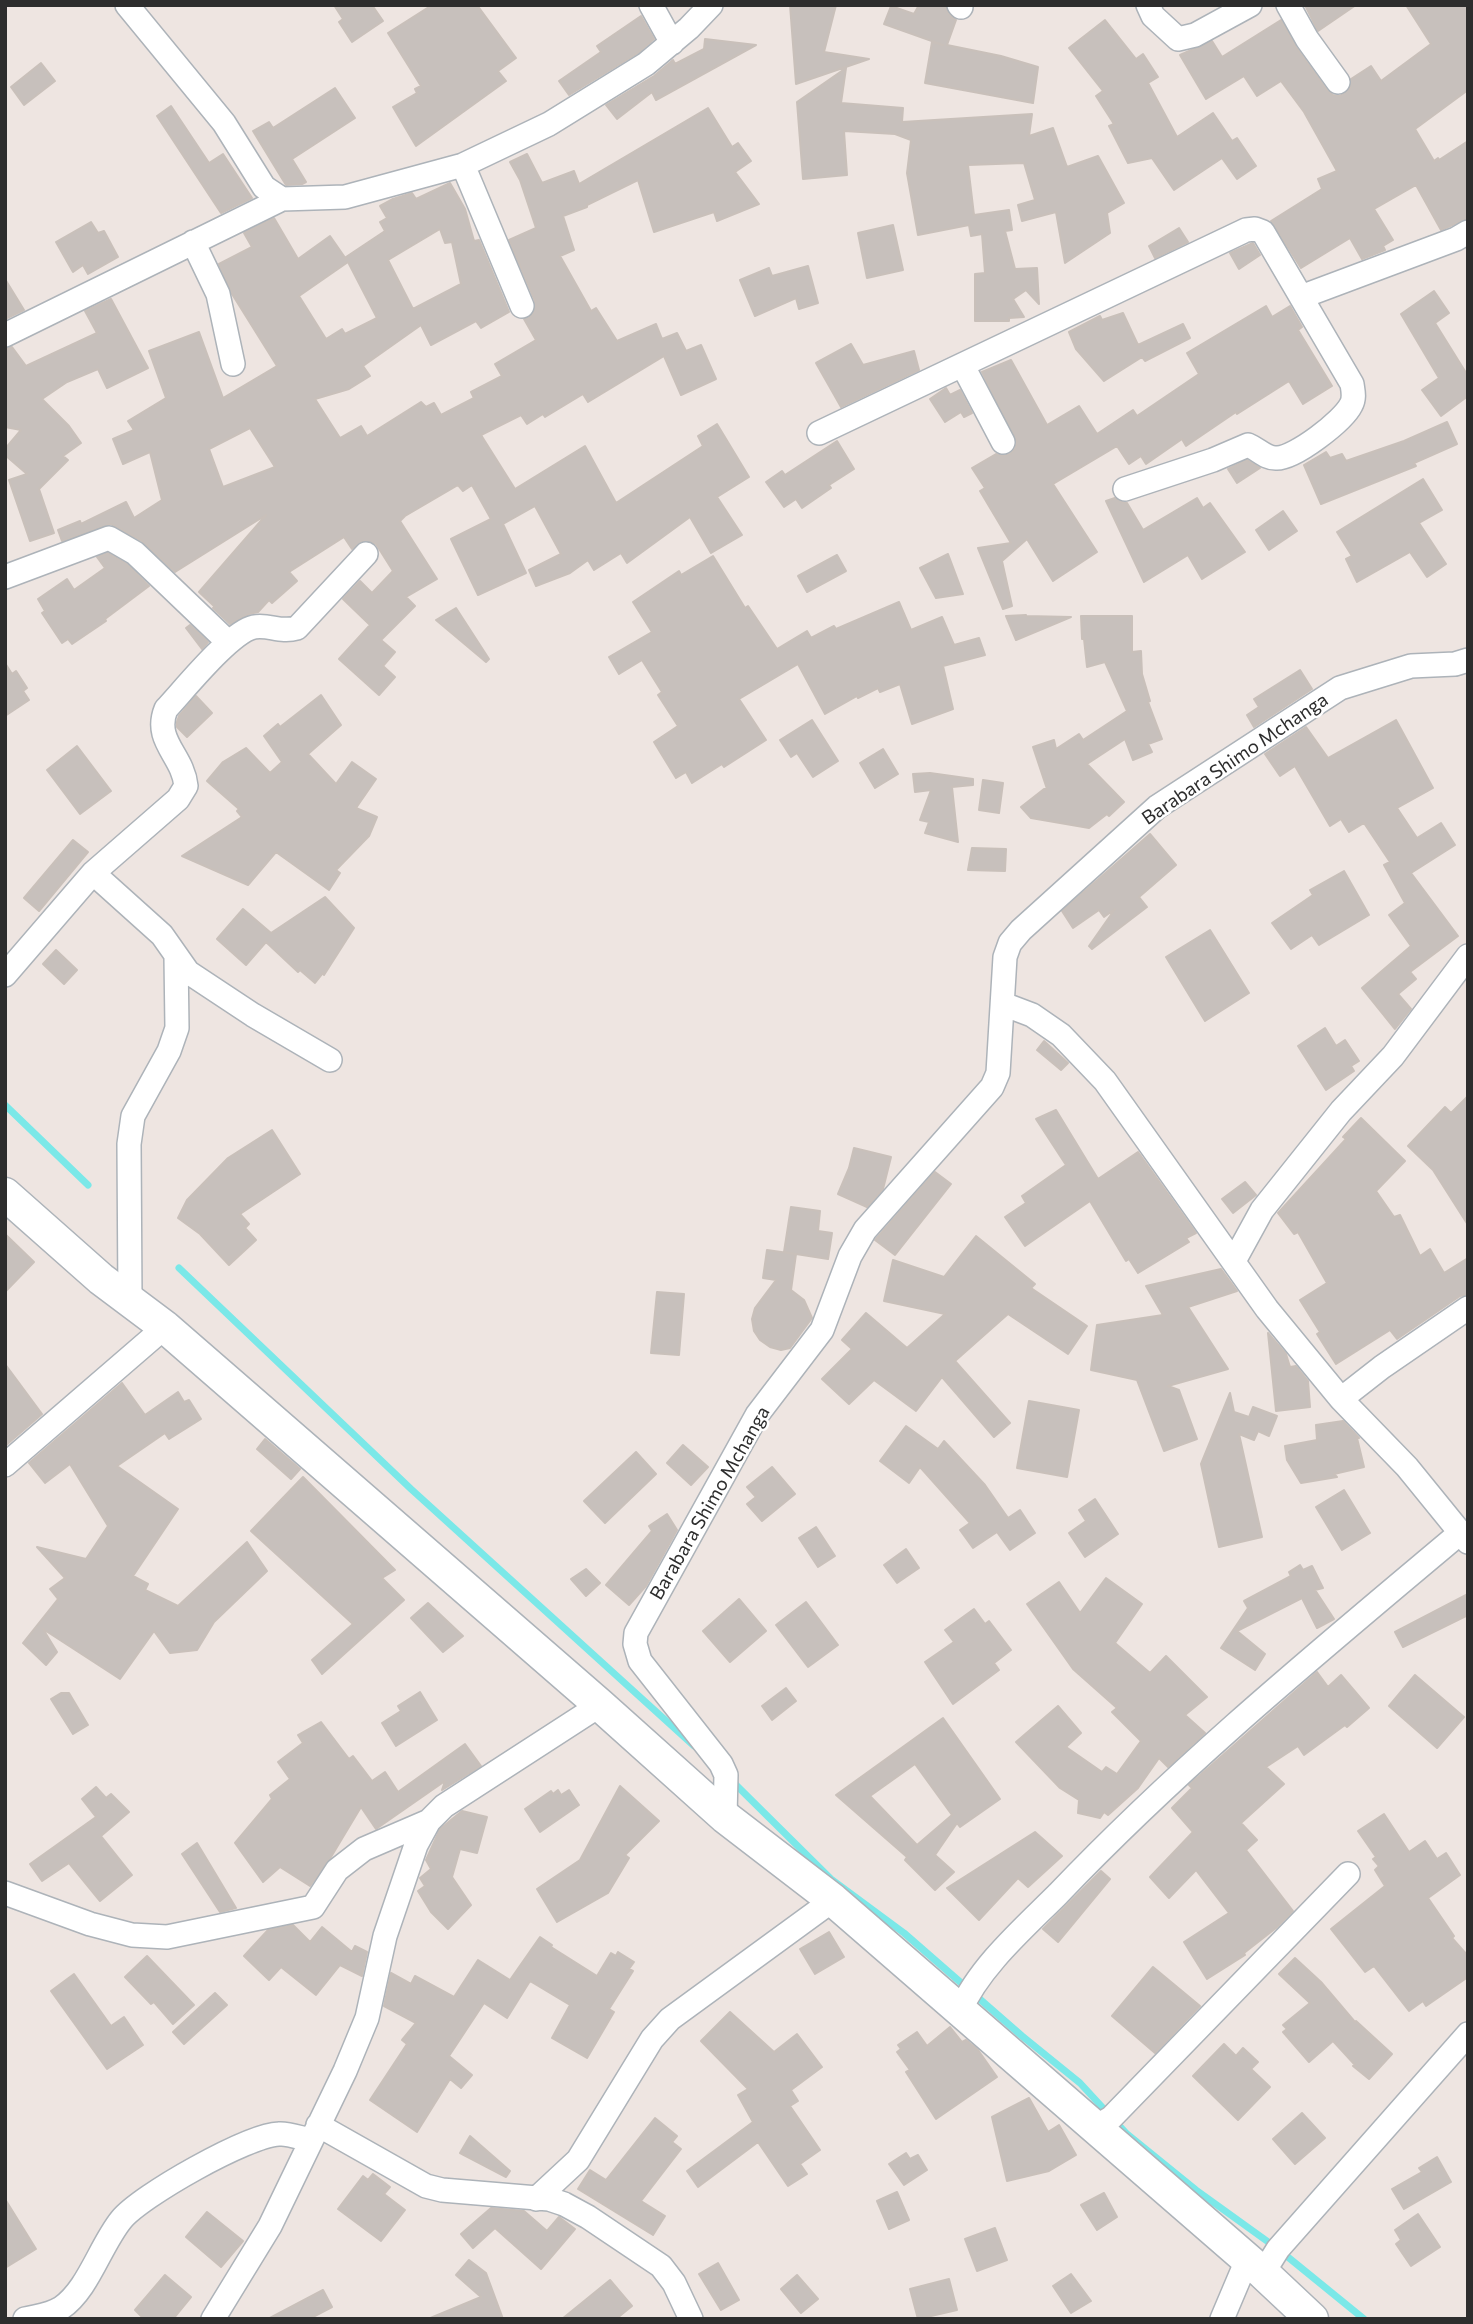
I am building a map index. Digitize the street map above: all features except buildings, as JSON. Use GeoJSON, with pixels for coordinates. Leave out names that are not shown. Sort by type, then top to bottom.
{"type":"FeatureCollection","features":[{"type":"Feature","properties":{"kind":"street"},"geometry":{"type":"LineString","coordinates":[[127,5],[224,123],[264,187],[282,199]]}},
{"type":"Feature","properties":{"kind":"street"},"geometry":{"type":"LineString","coordinates":[[651,5],[671,43]]}},
{"type":"Feature","properties":{"kind":"street"},"geometry":{"type":"LineString","coordinates":[[5,335],[282,199],[345,197],[463,164],[548,124],[646,64],[711,5]]}},
{"type":"Feature","properties":{"kind":"street"},"geometry":{"type":"LineString","coordinates":[[1148,5],[1153,16],[1178,39],[1195,35],[1250,5]]}},
{"type":"Feature","properties":{"kind":"street"},"geometry":{"type":"LineString","coordinates":[[1288,5],[1307,39],[1338,82]]}},
{"type":"Feature","properties":{"kind":"street"},"geometry":{"type":"LineString","coordinates":[[463,164],[522,306]]}},
{"type":"Feature","properties":{"kind":"street"},"geometry":{"type":"LineString","coordinates":[[819,433],[1246,230],[1263,232],[1352,384],[1352,404],[1328,432],[1281,458],[1266,456],[1248,445],[1213,460],[1125,489]]}},
{"type":"Feature","properties":{"kind":"street"},"geometry":{"type":"LineString","coordinates":[[1301,297],[1456,239],[1468,232]]}},
{"type":"Feature","properties":{"kind":"street"},"geometry":{"type":"LineString","coordinates":[[193,242],[218,294],[233,364]]}},
{"type":"Feature","properties":{"kind":"street"},"geometry":{"type":"LineString","coordinates":[[963,366],[1003,442]]}},
{"type":"Feature","properties":{"kind":"street"},"geometry":{"type":"LineString","coordinates":[[5,577],[109,538],[135,553],[228,642]]}},
{"type":"Feature","properties":{"kind":"street"},"geometry":{"type":"LineString","coordinates":[[5,975],[93,873],[178,799],[187,786],[185,772],[162,733],[160,722],[166,709],[228,642],[251,627],[286,631],[297,628],[366,554]]}},
{"type":"Feature","properties":{"kind":"street","name":"Barabara Shimo Mchanga"},"geometry":{"type":"LineString","coordinates":[[725,1817],[726,1775],[721,1764],[640,1661],[635,1644],[636,1633],[757,1415],[822,1330],[850,1256],[865,1230],[992,1087],[998,1073],[1005,957],[1010,943],[1157,807],[1340,688],[1410,666],[1455,664],[1468,660]]}},
{"type":"Feature","properties":{"kind":"street"},"geometry":{"type":"LineString","coordinates":[[93,873],[162,935],[188,972],[253,1015],[330,1060]]}},
{"type":"Feature","properties":{"kind":"street"},"geometry":{"type":"LineString","coordinates":[[1234,1261],[1262,1210],[1341,1111],[1393,1056],[1468,956]]}},
{"type":"Feature","properties":{"kind":"street"},"geometry":{"type":"LineString","coordinates":[[130,1300],[129,1144],[132,1116],[169,1051],[177,1028],[176,957]]}},
{"type":"Feature","properties":{"kind":"street"},"geometry":{"type":"LineString","coordinates":[[960,2011],[969,1989],[1119,1830],[1195,1759],[1464,1537],[1406,1467],[1340,1399],[1267,1309],[1105,1081],[1060,1035],[1032,1015],[1003,1004]]}},
{"type":"Feature","properties":{"kind":"street"},"geometry":{"type":"LineString","coordinates":[[5,1194],[101,1279],[165,1327],[600,1704],[725,1817],[833,1900],[1312,2319]]}},
{"type":"Feature","properties":{"kind":"street"},"geometry":{"type":"LineString","coordinates":[[1340,1399],[1468,1308]]}},
{"type":"Feature","properties":{"kind":"street"},"geometry":{"type":"LineString","coordinates":[[5,1465],[165,1327]]}},
{"type":"Feature","properties":{"kind":"street"},"geometry":{"type":"LineString","coordinates":[[213,2319],[270,2226],[367,2018],[385,1936],[415,1845],[429,1821],[444,1806],[600,1704]]}},
{"type":"Feature","properties":{"kind":"street"},"geometry":{"type":"LineString","coordinates":[[5,1893],[90,1924],[132,1935],[167,1937],[313,1907],[337,1870],[364,1849],[429,1821]]}},
{"type":"Feature","properties":{"kind":"street"},"geometry":{"type":"LineString","coordinates":[[1094,2128],[1111,2118],[1348,1874]]}},
{"type":"Feature","properties":{"kind":"street"},"geometry":{"type":"LineString","coordinates":[[536,2199],[578,2160],[652,2039],[670,2018],[833,1900]]}},
{"type":"Feature","properties":{"kind":"street"},"geometry":{"type":"LineString","coordinates":[[1222,2319],[1255,2267],[1279,2249],[1468,2034]]}},
{"type":"Feature","properties":{"kind":"street"},"geometry":{"type":"LineString","coordinates":[[25,2319],[52,2313],[62,2308],[76,2294],[120,2221],[135,2206],[160,2189],[247,2143],[281,2133],[314,2133],[426,2186],[549,2199],[564,2204],[661,2266],[674,2283],[691,2319]]}},
{"type":"Feature","properties":{"kind":"waterway"},"geometry":{"type":"LineString","coordinates":[[5,1105],[88,1185]]}},
{"type":"Feature","properties":{"kind":"waterway"},"geometry":{"type":"LineString","coordinates":[[179,1268],[411,1489],[694,1746]]}},
{"type":"Feature","properties":{"kind":"waterway"},"geometry":{"type":"LineString","coordinates":[[731,1780],[831,1879],[904,1933],[1080,2083],[1127,2134],[1196,2190],[1278,2249],[1364,2319]]}}]}
